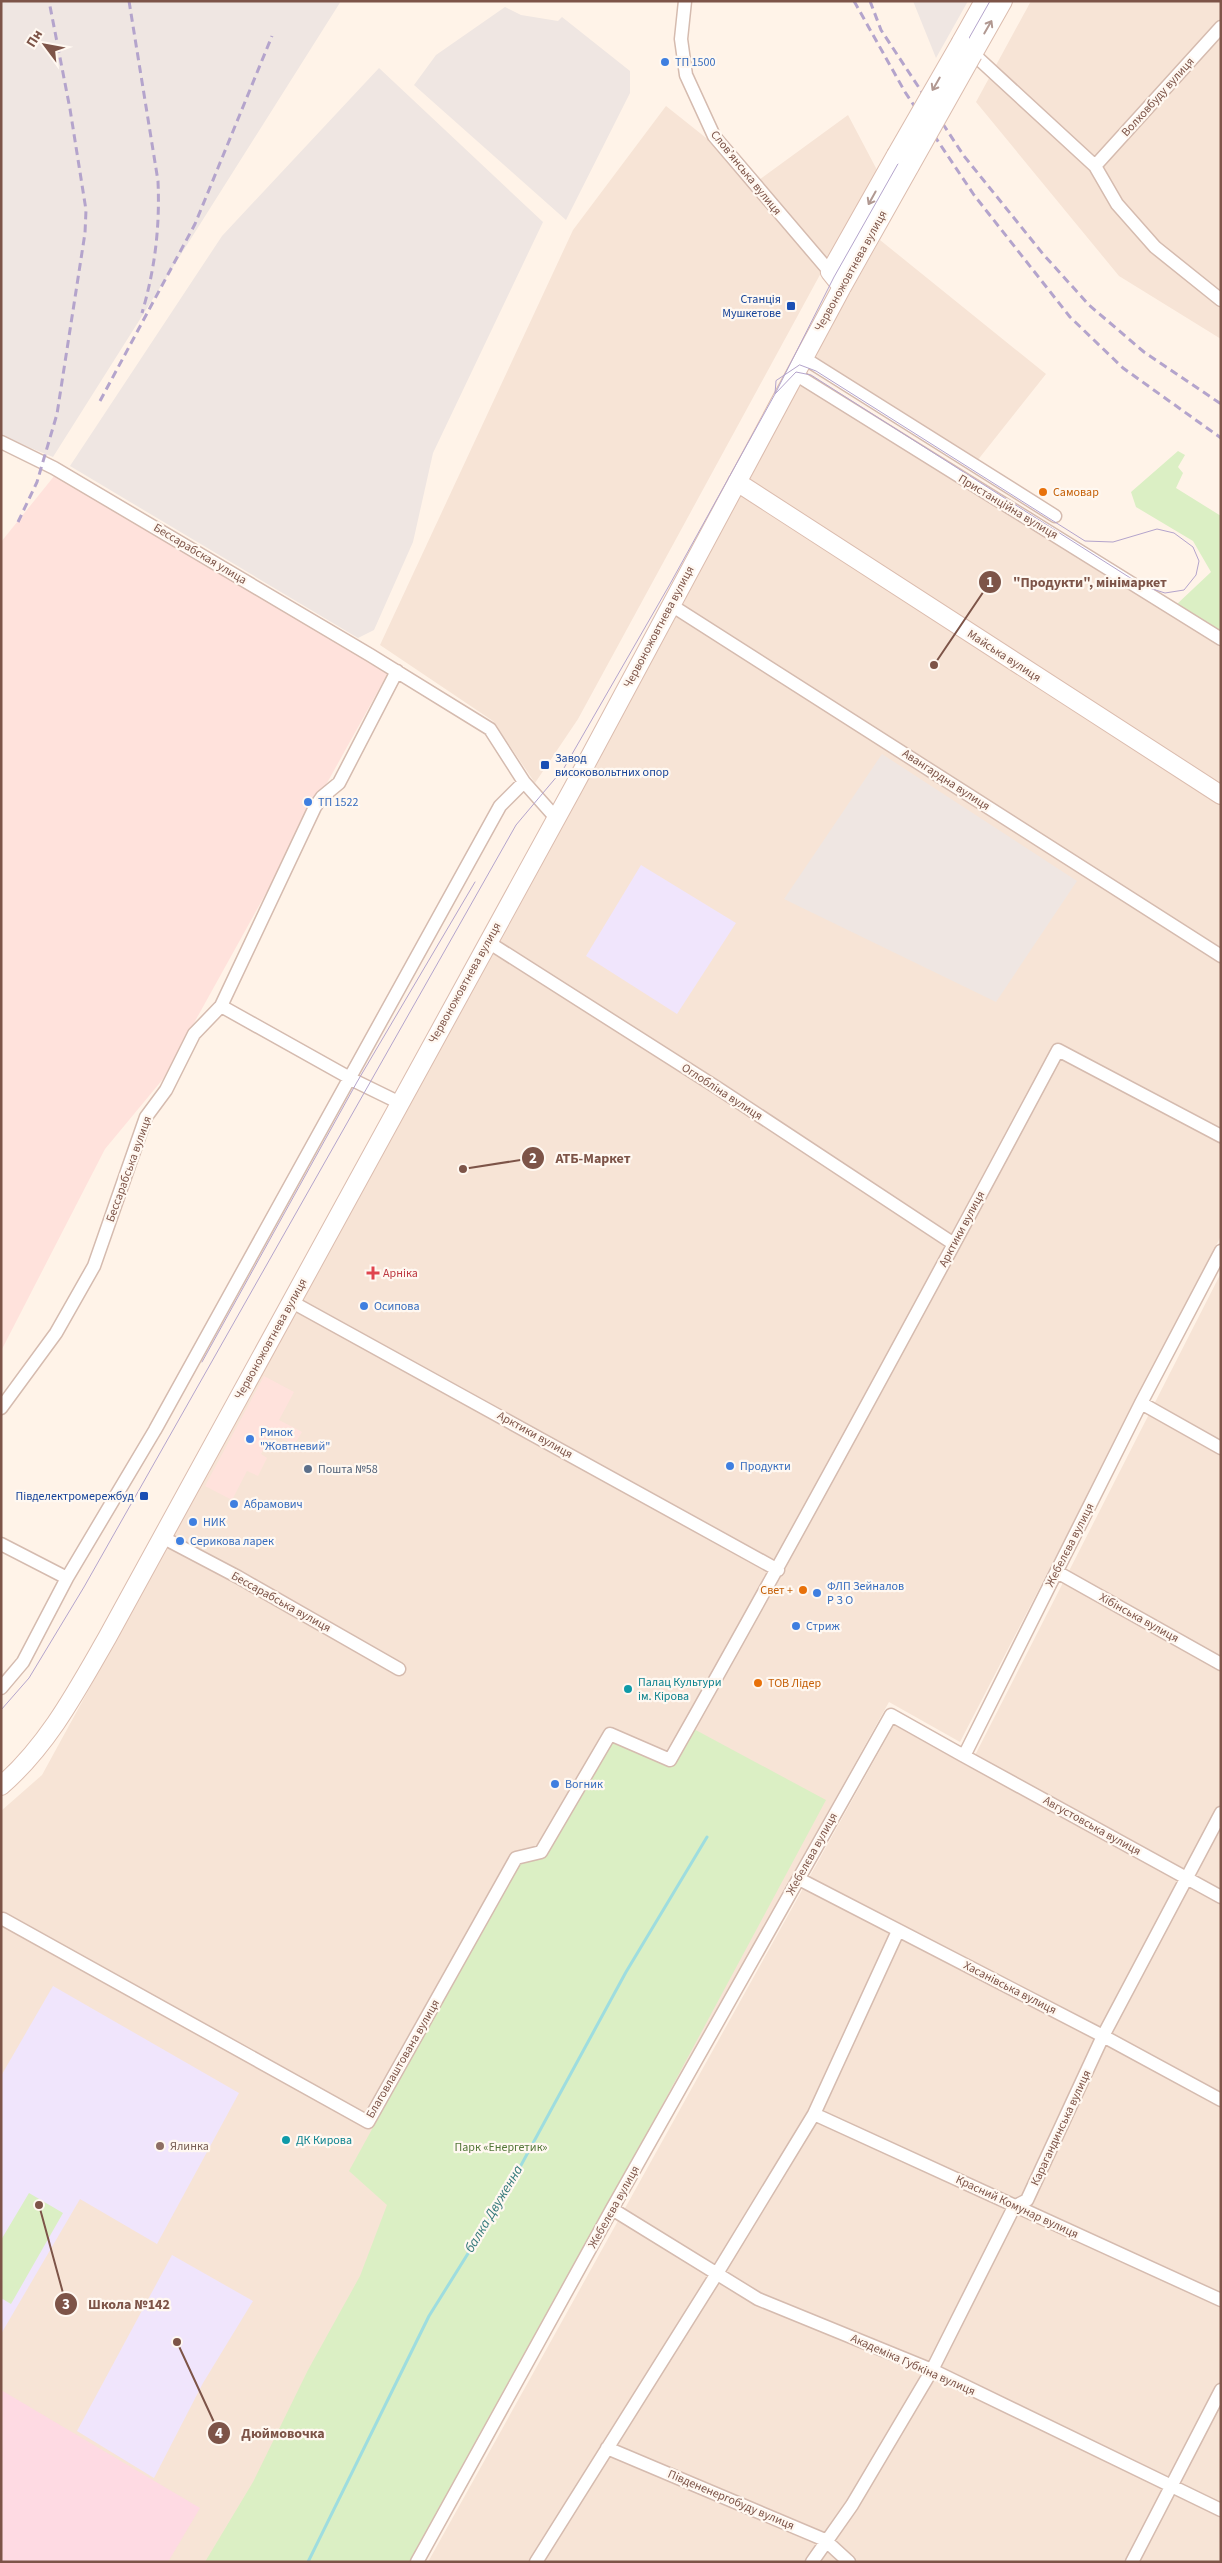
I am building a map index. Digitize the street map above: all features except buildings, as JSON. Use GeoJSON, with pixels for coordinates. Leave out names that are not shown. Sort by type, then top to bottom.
{"type":"FeatureCollection","features":[{"type":"Feature","properties":{"kind":"main road"},"geometry":{"type":"LineString","coordinates":[[967,48],[984,1]]}},
{"type":"Feature","properties":{"kind":"main road"},"geometry":{"type":"LineString","coordinates":[[967,48],[1003,1]]}},
{"type":"Feature","properties":{"kind":"main road","name":"Червоножовтнева вулиця"},"geometry":{"type":"LineString","coordinates":[[830,272],[896,155],[967,48]]}},
{"type":"Feature","properties":{"kind":"main road","name":"Червоножовтнева вулиця"},"geometry":{"type":"LineString","coordinates":[[1,1786],[43,1743],[67,1708],[292,1302],[556,818],[842,287],[910,166],[967,48]]}},
{"type":"Feature","properties":{"kind":"main road"},"geometry":{"type":"LineString","coordinates":[[830,272],[842,287]]}},
{"type":"Feature","properties":{"kind":"main road","name":"Майська вулиця"},"geometry":{"type":"LineString","coordinates":[[737,482],[1221,795]]}},
{"type":"Feature","properties":{"kind":"street","name":"Слов’янська вулиця"},"geometry":{"type":"LineString","coordinates":[[685,1],[681,39],[686,75],[714,136],[830,272]]}},
{"type":"Feature","properties":{"kind":"street","name":"Волховбуду вулиця"},"geometry":{"type":"LineString","coordinates":[[1095,166],[1221,27]]}},
{"type":"Feature","properties":{"kind":"street"},"geometry":{"type":"LineString","coordinates":[[967,48],[1095,166],[1117,204],[1155,247],[1221,300]]}},
{"type":"Feature","properties":{"kind":"street","name":"Пристанційна вулиця"},"geometry":{"type":"LineString","coordinates":[[804,358],[1055,516]]}},
{"type":"Feature","properties":{"kind":"street","name":"Пристанційна вулиця"},"geometry":{"type":"LineString","coordinates":[[795,374],[1221,639]]}},
{"type":"Feature","properties":{"kind":"street","name":"Бессарабская улица"},"geometry":{"type":"LineString","coordinates":[[1,442],[54,468],[397,671],[490,730],[524,782],[556,818]]}},
{"type":"Feature","properties":{"kind":"street","name":"Авангардна вулиця"},"geometry":{"type":"LineString","coordinates":[[671,605],[1221,956]]}},
{"type":"Feature","properties":{"kind":"street"},"geometry":{"type":"LineString","coordinates":[[397,671],[339,783],[322,797],[315,807],[221,1006],[400,1103]]}},
{"type":"Feature","properties":{"kind":"street"},"geometry":{"type":"LineString","coordinates":[[1,1688],[23,1662],[66,1578],[155,1430],[500,806],[524,782]]}},
{"type":"Feature","properties":{"kind":"street","name":"Оглобліна вулиця"},"geometry":{"type":"LineString","coordinates":[[488,942],[716,1087],[954,1244]]}},
{"type":"Feature","properties":{"kind":"street","name":"Бессарабська вулиця"},"geometry":{"type":"LineString","coordinates":[[1,1408],[56,1333],[94,1266],[146,1117],[166,1090],[194,1034],[221,1006]]}},
{"type":"Feature","properties":{"kind":"street","name":"Арктики вулиця"},"geometry":{"type":"LineString","coordinates":[[670,1760],[778,1570],[820,1487],[1058,1050],[1221,1136]]}},
{"type":"Feature","properties":{"kind":"street","name":"Жебелєва вулиця"},"geometry":{"type":"LineString","coordinates":[[417,2562],[612,2209],[891,1715],[964,1756],[1141,1403],[1221,1251]]}},
{"type":"Feature","properties":{"kind":"street","name":"Арктики вулиця"},"geometry":{"type":"LineString","coordinates":[[292,1302],[778,1570]]}},
{"type":"Feature","properties":{"kind":"street"},"geometry":{"type":"LineString","coordinates":[[1141,1403],[1221,1448]]}},
{"type":"Feature","properties":{"kind":"street","name":"Бессарабська вулиця"},"geometry":{"type":"LineString","coordinates":[[162,1537],[238,1577],[398,1669]]}},
{"type":"Feature","properties":{"kind":"street"},"geometry":{"type":"LineString","coordinates":[[1,1544],[66,1578]]}},
{"type":"Feature","properties":{"kind":"street","name":"Хібінська вулиця"},"geometry":{"type":"LineString","coordinates":[[1057,1572],[1221,1664]]}},
{"type":"Feature","properties":{"kind":"street","name":"Благовлаштована вулиця"},"geometry":{"type":"LineString","coordinates":[[3,1919],[368,2122],[516,1858],[542,1852],[610,1734],[670,1760]]}},
{"type":"Feature","properties":{"kind":"street","name":"Августовська вулиця"},"geometry":{"type":"LineString","coordinates":[[964,1756],[1221,1897]]}},
{"type":"Feature","properties":{"kind":"street","name":"Карагандинська вулиця"},"geometry":{"type":"LineString","coordinates":[[812,2562],[825,2540],[852,2505],[932,2370],[1014,2206],[1027,2200],[1103,2036],[1221,1813]]}},
{"type":"Feature","properties":{"kind":"street","name":"Хасанівська вулиця"},"geometry":{"type":"LineString","coordinates":[[798,1879],[1103,2036],[1221,2100]]}},
{"type":"Feature","properties":{"kind":"street"},"geometry":{"type":"LineString","coordinates":[[536,2562],[716,2275],[814,2114],[898,1931]]}},
{"type":"Feature","properties":{"kind":"street","name":"Красний Комунар вулиця"},"geometry":{"type":"LineString","coordinates":[[814,2114],[1221,2300]]}},
{"type":"Feature","properties":{"kind":"street","name":"Академіка Губкіна вулиця"},"geometry":{"type":"LineString","coordinates":[[612,2209],[758,2300],[932,2370],[1221,2510]]}},
{"type":"Feature","properties":{"kind":"street"},"geometry":{"type":"LineString","coordinates":[[1132,2562],[1221,2390]]}},
{"type":"Feature","properties":{"kind":"street","name":"Південенергобуду вулиця"},"geometry":{"type":"LineString","coordinates":[[607,2448],[825,2540],[849,2562]]}},
{"type":"Feature","properties":{"kind":"shaded area"},"geometry":{"type":"Polygon","coordinates":[[[1,1],[341,1],[53,457],[1,436],[1,1]]]}},
{"type":"Feature","properties":{"kind":"shaded area"},"geometry":{"type":"Polygon","coordinates":[[[913,1],[968,1],[936,58],[913,1]]]}},
{"type":"Feature","properties":{"kind":"shaded area"},"geometry":{"type":"Polygon","coordinates":[[[1031,1],[1221,1],[1221,339],[1119,276],[976,102],[1031,1]]]}},
{"type":"Feature","properties":{"kind":"shaded area"},"geometry":{"type":"Polygon","coordinates":[[[505,7],[521,15],[558,21],[562,17],[630,71],[630,93],[566,220],[414,85],[436,55],[505,7]]]}},
{"type":"Feature","properties":{"kind":"shaded area"},"geometry":{"type":"Polygon","coordinates":[[[379,68],[543,222],[433,453],[413,542],[374,630],[358,638],[70,466],[222,236],[379,68]]]}},
{"type":"Feature","properties":{"kind":"shaded area"},"geometry":{"type":"Polygon","coordinates":[[[666,106],[759,180],[848,115],[877,170],[578,719],[535,783],[493,721],[380,645],[573,230],[666,106]]]}},
{"type":"Feature","properties":{"kind":"shaded area"},"geometry":{"type":"Polygon","coordinates":[[[880,240],[1046,374],[977,461],[814,356],[880,240]]]}},
{"type":"Feature","properties":{"kind":"shaded area"},"geometry":{"type":"Polygon","coordinates":[[[799,382],[1221,643],[1221,782],[1218,784],[748,479],[799,382]]]}},
{"type":"Feature","properties":{"kind":"shaded area"},"geometry":{"type":"Polygon","coordinates":[[[55,475],[388,673],[163,1079],[105,1149],[1,1351],[1,542],[55,475]]]}},
{"type":"Feature","properties":{"kind":"shaded area"},"geometry":{"type":"Polygon","coordinates":[[[742,492],[1221,801],[1221,951],[681,606],[742,492]]]}},
{"type":"Feature","properties":{"kind":"shaded area"},"geometry":{"type":"Polygon","coordinates":[[[677,615],[1221,963],[1221,1236],[960,1742],[889,1702],[411,2562],[1,2562],[1,1811],[42,1775],[677,615]]]}},
{"type":"Feature","properties":{"kind":"shaded area"},"geometry":{"type":"Polygon","coordinates":[[[882,754],[1077,881],[996,1002],[784,899],[882,754]]]}},
{"type":"Feature","properties":{"kind":"shaded area"},"geometry":{"type":"Polygon","coordinates":[[[641,865],[736,923],[677,1014],[586,956],[641,865]]]}},
{"type":"Feature","properties":{"kind":"shaded area"},"geometry":{"type":"Polygon","coordinates":[[[1221,1273],[1221,2562],[428,2562],[894,1725],[969,1767],[1221,1273]]]}},
{"type":"Feature","properties":{"kind":"shaded area","name":"Ринок \"Жовтневий\""},"geometry":{"type":"Polygon","coordinates":[[[264,1376],[294,1392],[279,1420],[302,1432],[294,1445],[272,1433],[261,1454],[267,1458],[258,1476],[247,1471],[232,1500],[205,1486],[264,1376]]]}},
{"type":"Feature","properties":{"kind":"shaded area"},"geometry":{"type":"Polygon","coordinates":[[[53,1986],[239,2093],[157,2244],[80,2199],[1,2334],[1,2076],[53,1986]]]}},
{"type":"Feature","properties":{"kind":"shaded area"},"geometry":{"type":"Polygon","coordinates":[[[172,2255],[253,2301],[203,2383],[154,2478],[77,2431],[172,2255]]]}},
{"type":"Feature","properties":{"kind":"shaded area"},"geometry":{"type":"Polygon","coordinates":[[[1,2390],[200,2508],[168,2562],[1,2562],[1,2390]]]}},
{"type":"Feature","properties":{"kind":"green space"},"geometry":{"type":"Polygon","coordinates":[[[1178,451],[1185,455],[1178,467],[1183,473],[1176,488],[1221,516],[1221,640],[1176,605],[1211,572],[1193,541],[1136,507],[1131,492],[1178,451]]]}},
{"type":"Feature","properties":{"kind":"green space","name":"Парк «Енергетик»"},"geometry":{"type":"Polygon","coordinates":[[[692,1728],[826,1800],[608,2206],[409,2562],[205,2562],[253,2482],[308,2370],[360,2276],[387,2205],[349,2171],[519,1862],[543,1855],[612,1738],[671,1764],[692,1728]]]}},
{"type":"Feature","properties":{"kind":"green space"},"geometry":{"type":"Polygon","coordinates":[[[29,2193],[63,2213],[11,2304],[1,2298],[1,2240],[29,2193]]]}},
{"type":"Feature","properties":{"kind":"waterway","name":"балка Двуженна"},"geometry":{"type":"LineString","coordinates":[[308,2562],[429,2316],[507,2191],[626,1972],[707,1837]]}},
{"type":"Feature","properties":{"kind":"tram line"},"geometry":{"type":"LineString","coordinates":[[1,1710],[29,1678],[84,1587],[516,825],[564,768],[670,584],[775,394],[834,277],[990,1]]}},
{"type":"Feature","properties":{"kind":"tram line"},"geometry":{"type":"LineString","coordinates":[[800,365],[816,371],[1085,541],[1113,542],[1157,529],[1174,533],[1193,547],[1199,561],[1196,575],[1184,590],[1165,593],[1143,586],[811,375],[796,372],[775,394],[776,381],[800,365]]}},
{"type":"Feature","properties":{"kind":"tram line"},"geometry":{"type":"LineString","coordinates":[[202,1362],[357,1082],[475,882]]}},
{"type":"Feature","properties":{"kind":"railway"},"geometry":{"type":"LineString","coordinates":[[18,522],[37,482],[57,414],[85,233],[86,210],[70,109],[49,1]]}},
{"type":"Feature","properties":{"kind":"railway"},"geometry":{"type":"LineString","coordinates":[[129,1],[158,181],[156,248],[142,313]]}},
{"type":"Feature","properties":{"kind":"railway"},"geometry":{"type":"LineString","coordinates":[[854,1],[905,92],[974,195],[1070,317],[1123,368],[1221,438]]}},
{"type":"Feature","properties":{"kind":"railway"},"geometry":{"type":"LineString","coordinates":[[870,1],[881,30],[964,156],[1043,254],[1089,305],[1144,352],[1221,404]]}},
{"type":"Feature","properties":{"kind":"railway"},"geometry":{"type":"LineString","coordinates":[[100,401],[195,224],[272,36]]}},
{"type":"Feature","properties":{"kind":"place","name":"ТП 1500"},"geometry":{"type":"Point","coordinates":[665,62]}},
{"type":"Feature","properties":{"kind":"place","name":"Станція Мушкетове"},"geometry":{"type":"Point","coordinates":[791,306]}},
{"type":"Feature","properties":{"kind":"place","name":"Самовар"},"geometry":{"type":"Point","coordinates":[1043,492]}},
{"type":"Feature","properties":{"kind":"place","name":"\"Продукти\", мінімаркет"},"geometry":{"type":"Point","coordinates":[934,665]}},
{"type":"Feature","properties":{"kind":"place","name":"Завод високовольтних опор"},"geometry":{"type":"Point","coordinates":[545,765]}},
{"type":"Feature","properties":{"kind":"place","name":"ТП 1522"},"geometry":{"type":"Point","coordinates":[308,802]}},
{"type":"Feature","properties":{"kind":"place","name":"АТБ-Маркет"},"geometry":{"type":"Point","coordinates":[463,1169]}},
{"type":"Feature","properties":{"kind":"place","name":"Арніка"},"geometry":{"type":"Point","coordinates":[373,1273]}},
{"type":"Feature","properties":{"kind":"place","name":"Осипова"},"geometry":{"type":"Point","coordinates":[364,1306]}},
{"type":"Feature","properties":{"kind":"place","name":"Ринок \"Жовтневий\""},"geometry":{"type":"Point","coordinates":[250,1439]}},
{"type":"Feature","properties":{"kind":"place","name":"Продукти"},"geometry":{"type":"Point","coordinates":[730,1466]}},
{"type":"Feature","properties":{"kind":"place","name":"Пошта №58"},"geometry":{"type":"Point","coordinates":[308,1469]}},
{"type":"Feature","properties":{"kind":"place","name":"Півделектромережбуд"},"geometry":{"type":"Point","coordinates":[144,1496]}},
{"type":"Feature","properties":{"kind":"place","name":"Абрамович"},"geometry":{"type":"Point","coordinates":[234,1504]}},
{"type":"Feature","properties":{"kind":"place","name":"НИК"},"geometry":{"type":"Point","coordinates":[193,1522]}},
{"type":"Feature","properties":{"kind":"place","name":"Серикова ларек"},"geometry":{"type":"Point","coordinates":[180,1541]}},
{"type":"Feature","properties":{"kind":"place","name":"Свет +"},"geometry":{"type":"Point","coordinates":[803,1590]}},
{"type":"Feature","properties":{"kind":"place","name":"ФЛП Зейналов Р З О"},"geometry":{"type":"Point","coordinates":[817,1593]}},
{"type":"Feature","properties":{"kind":"place","name":"Стриж"},"geometry":{"type":"Point","coordinates":[796,1626]}},
{"type":"Feature","properties":{"kind":"place","name":"ТОВ Лідер"},"geometry":{"type":"Point","coordinates":[758,1683]}},
{"type":"Feature","properties":{"kind":"place","name":"Палац Культури ім. Кірова"},"geometry":{"type":"Point","coordinates":[628,1689]}},
{"type":"Feature","properties":{"kind":"place","name":"Вогник"},"geometry":{"type":"Point","coordinates":[555,1784]}},
{"type":"Feature","properties":{"kind":"place","name":"ДК Кирова"},"geometry":{"type":"Point","coordinates":[286,2140]}},
{"type":"Feature","properties":{"kind":"place","name":"Ялинка"},"geometry":{"type":"Point","coordinates":[160,2146]}},
{"type":"Feature","properties":{"kind":"place","name":"Школа №142"},"geometry":{"type":"Point","coordinates":[39,2205]}},
{"type":"Feature","properties":{"kind":"place","name":"Дюймовочка"},"geometry":{"type":"Point","coordinates":[177,2342]}}]}
